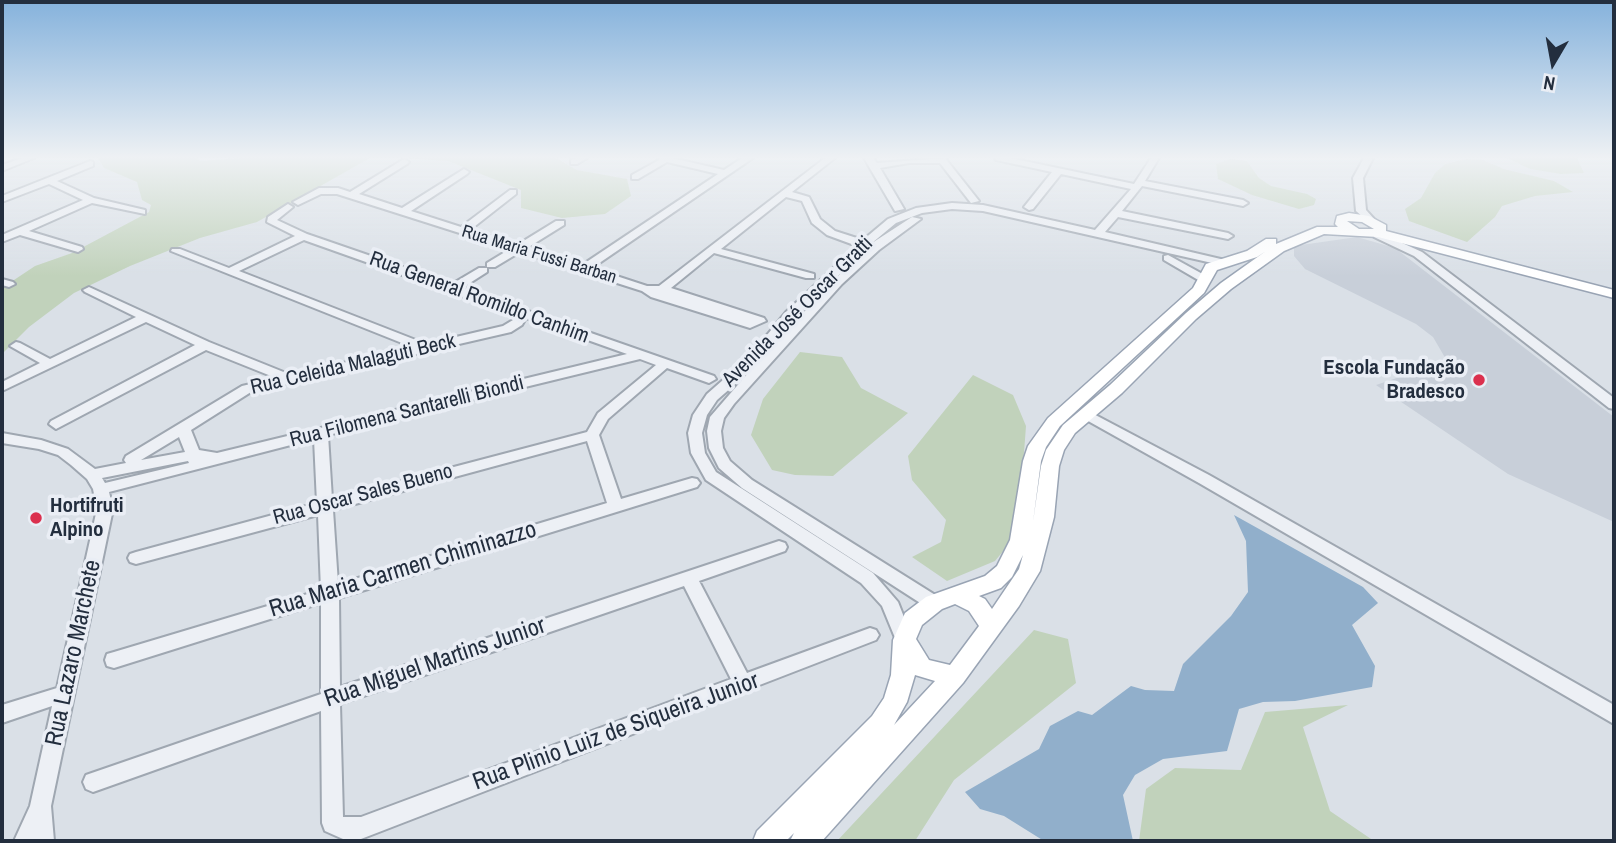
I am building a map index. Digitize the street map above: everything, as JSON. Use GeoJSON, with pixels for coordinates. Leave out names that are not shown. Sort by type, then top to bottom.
{"type":"FeatureCollection","features":[{"type":"Feature","properties":{"kind":"main road"},"geometry":{"type":"LineString","coordinates":[[767,841],[881,724],[894,702],[903,675],[904,639],[913,619],[934,603],[993,582],[1010,563],[1020,540],[1026,513],[1032,461],[1037,446],[1054,422],[1070,404],[1099,383],[1199,290],[1207,271],[1221,262],[1252,254],[1304,226],[1324,221],[1364,224],[1614,287]]}},
{"type":"Feature","properties":{"kind":"main road"},"geometry":{"type":"LineString","coordinates":[[804,841],[955,676],[1029,571],[1044,517],[1050,466],[1055,450],[1069,429],[1226,286],[1279,248],[1322,230],[1364,224],[1421,250],[1614,294]]}},
{"type":"Feature","properties":{"kind":"main road"},"geometry":{"type":"LineString","coordinates":[[1221,262],[1238,266],[1246,273]]}},
{"type":"Feature","properties":{"kind":"main road"},"geometry":{"type":"LineString","coordinates":[[1204,279],[1226,286]]}},
{"type":"Feature","properties":{"kind":"main road"},"geometry":{"type":"LineString","coordinates":[[957,596],[977,605],[992,627]]}},
{"type":"Feature","properties":{"kind":"main road"},"geometry":{"type":"LineString","coordinates":[[904,639],[922,668],[955,676]]}},
{"type":"Feature","properties":{"kind":"street"},"geometry":{"type":"LineString","coordinates":[[84,197],[141,212]]}},
{"type":"Feature","properties":{"kind":"street","name":"Rua General Romildo Canhim"},"geometry":{"type":"LineString","coordinates":[[310,197],[293,205],[272,219],[272,222],[303,236],[709,379]]}},
{"type":"Feature","properties":{"kind":"street","name":"Rua Maria Fussi Barban"},"geometry":{"type":"LineString","coordinates":[[358,197],[654,291]]}},
{"type":"Feature","properties":{"kind":"street"},"geometry":{"type":"LineString","coordinates":[[403,212],[425,197]]}},
{"type":"Feature","properties":{"kind":"street"},"geometry":{"type":"LineString","coordinates":[[462,231],[506,197]]}},
{"type":"Feature","properties":{"kind":"street"},"geometry":{"type":"LineString","coordinates":[[584,269],[690,197]]}},
{"type":"Feature","properties":{"kind":"street"},"geometry":{"type":"LineString","coordinates":[[654,291],[713,250],[778,197]]}},
{"type":"Feature","properties":{"kind":"street"},"geometry":{"type":"LineString","coordinates":[[800,197],[806,199],[816,221],[831,233],[873,244]]}},
{"type":"Feature","properties":{"kind":"street"},"geometry":{"type":"LineString","coordinates":[[814,197],[825,220],[832,226],[873,244]]}},
{"type":"Feature","properties":{"kind":"street"},"geometry":{"type":"LineString","coordinates":[[892,197],[899,209]]}},
{"type":"Feature","properties":{"kind":"street"},"geometry":{"type":"LineString","coordinates":[[971,197],[974,201]]}},
{"type":"Feature","properties":{"kind":"street"},"geometry":{"type":"LineString","coordinates":[[1029,207],[1037,197]]}},
{"type":"Feature","properties":{"kind":"street"},"geometry":{"type":"LineString","coordinates":[[1103,237],[1130,197]]}},
{"type":"Feature","properties":{"kind":"street"},"geometry":{"type":"LineString","coordinates":[[1210,197],[1243,203]]}},
{"type":"Feature","properties":{"kind":"street"},"geometry":{"type":"LineString","coordinates":[[1361,197],[1364,224]]}},
{"type":"Feature","properties":{"kind":"street"},"geometry":{"type":"LineString","coordinates":[[2,239],[90,200]]}},
{"type":"Feature","properties":{"kind":"street","name":"Avenida José Oscar Gratti"},"geometry":{"type":"LineString","coordinates":[[904,639],[889,602],[867,578],[710,476],[698,453],[695,433],[700,415],[712,397],[753,360],[790,315],[904,215],[952,206],[1001,212],[1221,262]]}},
{"type":"Feature","properties":{"kind":"street"},"geometry":{"type":"LineString","coordinates":[[1121,211],[1228,236]]}},
{"type":"Feature","properties":{"kind":"street","name":"Avenida José Oscar Gratti"},"geometry":{"type":"LineString","coordinates":[[934,603],[747,484],[724,464],[716,448],[714,430],[717,417],[729,401],[873,244],[909,221],[924,216],[949,212],[981,214],[1169,258],[1204,279]]}},
{"type":"Feature","properties":{"kind":"street"},"geometry":{"type":"LineString","coordinates":[[454,288],[561,223]]}},
{"type":"Feature","properties":{"kind":"street"},"geometry":{"type":"LineString","coordinates":[[19,231],[78,249]]}},
{"type":"Feature","properties":{"kind":"street"},"geometry":{"type":"LineString","coordinates":[[229,272],[303,236]]}},
{"type":"Feature","properties":{"kind":"street"},"geometry":{"type":"LineString","coordinates":[[713,250],[810,276]]}},
{"type":"Feature","properties":{"kind":"street"},"geometry":{"type":"LineString","coordinates":[[1421,250],[1614,405]]}},
{"type":"Feature","properties":{"kind":"street"},"geometry":{"type":"LineString","coordinates":[[176,251],[425,348]]}},
{"type":"Feature","properties":{"kind":"street"},"geometry":{"type":"LineString","coordinates":[[89,290],[144,318],[289,379]]}},
{"type":"Feature","properties":{"kind":"street"},"geometry":{"type":"LineString","coordinates":[[654,291],[760,321],[750,324],[654,291]]}},
{"type":"Feature","properties":{"kind":"street","name":"Rua Celeida Malaguti Beck"},"geometry":{"type":"LineString","coordinates":[[491,333],[513,326],[522,313]]}},
{"type":"Feature","properties":{"kind":"street"},"geometry":{"type":"LineString","coordinates":[[2,387],[144,318]]}},
{"type":"Feature","properties":{"kind":"street","name":"Rua Celeida Malaguti Beck"},"geometry":{"type":"LineString","coordinates":[[131,460],[238,394],[257,387],[544,322]]}},
{"type":"Feature","properties":{"kind":"street"},"geometry":{"type":"LineString","coordinates":[[392,355],[396,346],[394,338]]}},
{"type":"Feature","properties":{"kind":"street"},"geometry":{"type":"LineString","coordinates":[[56,424],[205,345]]}},
{"type":"Feature","properties":{"kind":"street"},"geometry":{"type":"LineString","coordinates":[[16,346],[49,363]]}},
{"type":"Feature","properties":{"kind":"street"},"geometry":{"type":"LineString","coordinates":[[595,365],[610,355],[614,346]]}},
{"type":"Feature","properties":{"kind":"street","name":"Rua Filomena Santarelli Biondi"},"geometry":{"type":"LineString","coordinates":[[97,482],[219,457],[641,355]]}},
{"type":"Feature","properties":{"kind":"street"},"geometry":{"type":"LineString","coordinates":[[250,364],[256,373],[257,387]]}},
{"type":"Feature","properties":{"kind":"street"},"geometry":{"type":"LineString","coordinates":[[616,506],[592,435],[603,416],[664,364]]}},
{"type":"Feature","properties":{"kind":"street"},"geometry":{"type":"LineString","coordinates":[[1086,414],[1614,715]]}},
{"type":"Feature","properties":{"kind":"street"},"geometry":{"type":"LineString","coordinates":[[183,428],[196,460]]}},
{"type":"Feature","properties":{"kind":"street"},"geometry":{"type":"LineString","coordinates":[[321,433],[330,592],[330,699]]}},
{"type":"Feature","properties":{"kind":"street","name":"Rua Oscar Sales Bueno"},"geometry":{"type":"LineString","coordinates":[[136,558],[592,435]]}},
{"type":"Feature","properties":{"kind":"street"},"geometry":{"type":"LineString","coordinates":[[2,438],[63,452],[97,482]]}},
{"type":"Feature","properties":{"kind":"street","name":"Rua Lazaro Marchete"},"geometry":{"type":"LineString","coordinates":[[25,841],[40,807],[105,509],[97,482]]}},
{"type":"Feature","properties":{"kind":"street","name":"Rua Maria Carmen Chiminazzo"},"geometry":{"type":"LineString","coordinates":[[114,660],[692,483]]}},
{"type":"Feature","properties":{"kind":"street","name":"Rua Miguel Martins Junior"},"geometry":{"type":"LineString","coordinates":[[93,782],[779,547]]}},
{"type":"Feature","properties":{"kind":"street"},"geometry":{"type":"LineString","coordinates":[[689,579],[743,685]]}},
{"type":"Feature","properties":{"kind":"street","name":"Rua Plinio Luiz de Siqueira Junior"},"geometry":{"type":"LineString","coordinates":[[330,699],[334,823],[343,828],[361,828],[870,635]]}},
{"type":"Feature","properties":{"kind":"street"},"geometry":{"type":"LineString","coordinates":[[2,714],[66,693]]}},
{"type":"Feature","properties":{"kind":"street","name":"Rua Lazaro Marchete"},"geometry":{"type":"LineString","coordinates":[[40,807],[43,841]]}},
{"type":"Feature","properties":{"kind":"shaded area","name":"Escola Fundação Bradesco"},"geometry":{"type":"Polygon","coordinates":[[[1357,237],[1395,248],[1614,417],[1614,522],[1508,474],[1376,385],[1447,361],[1433,337],[1416,324],[1305,269],[1294,256],[1294,246],[1357,237]]]}},
{"type":"Feature","properties":{"kind":"green space"},"geometry":{"type":"Polygon","coordinates":[[[141,197],[301,197],[257,222],[200,238],[130,266],[74,293],[29,327],[2,354],[2,288],[35,266],[72,253],[149,212],[151,205],[141,197]]]}},
{"type":"Feature","properties":{"kind":"green space"},"geometry":{"type":"Polygon","coordinates":[[[521,197],[629,197],[605,214],[562,218],[521,208],[521,197]]]}},
{"type":"Feature","properties":{"kind":"green space"},"geometry":{"type":"Polygon","coordinates":[[[1260,197],[1316,199],[1314,205],[1299,209],[1260,197]]]}},
{"type":"Feature","properties":{"kind":"green space"},"geometry":{"type":"Polygon","coordinates":[[[1531,197],[1502,206],[1495,217],[1467,242],[1409,221],[1405,209],[1421,198],[1531,197]]]}},
{"type":"Feature","properties":{"kind":"green space"},"geometry":{"type":"Polygon","coordinates":[[[800,352],[842,357],[861,388],[908,413],[833,476],[795,475],[772,470],[751,435],[763,399],[800,352]]]}},
{"type":"Feature","properties":{"kind":"green space"},"geometry":{"type":"Polygon","coordinates":[[[973,375],[1013,395],[1026,426],[1018,533],[995,561],[947,581],[912,557],[941,542],[946,520],[912,480],[908,456],[973,375]]]}},
{"type":"Feature","properties":{"kind":"green space"},"geometry":{"type":"Polygon","coordinates":[[[1034,630],[1068,639],[1076,683],[954,780],[915,841],[837,841],[1034,630]]]}},
{"type":"Feature","properties":{"kind":"green space"},"geometry":{"type":"Polygon","coordinates":[[[1348,705],[1303,727],[1330,811],[1374,841],[1139,841],[1146,789],[1175,768],[1241,770],[1265,712],[1348,705]]]}},
{"type":"Feature","properties":{"kind":"water"},"geometry":{"type":"Polygon","coordinates":[[[1234,515],[1363,587],[1378,603],[1352,625],[1375,666],[1372,687],[1295,701],[1263,702],[1239,709],[1227,751],[1163,759],[1135,775],[1123,795],[1133,841],[1044,841],[1004,816],[980,809],[965,792],[1039,749],[1050,726],[1078,711],[1092,715],[1131,686],[1145,690],[1174,691],[1183,664],[1231,616],[1248,592],[1246,541],[1234,515]]]}},
{"type":"Feature","properties":{"kind":"place","name":"Escola Fundação Bradesco"},"geometry":{"type":"Point","coordinates":[1479,380]}},
{"type":"Feature","properties":{"kind":"place","name":"Hortifruti Alpino"},"geometry":{"type":"Point","coordinates":[36,518]}}]}
